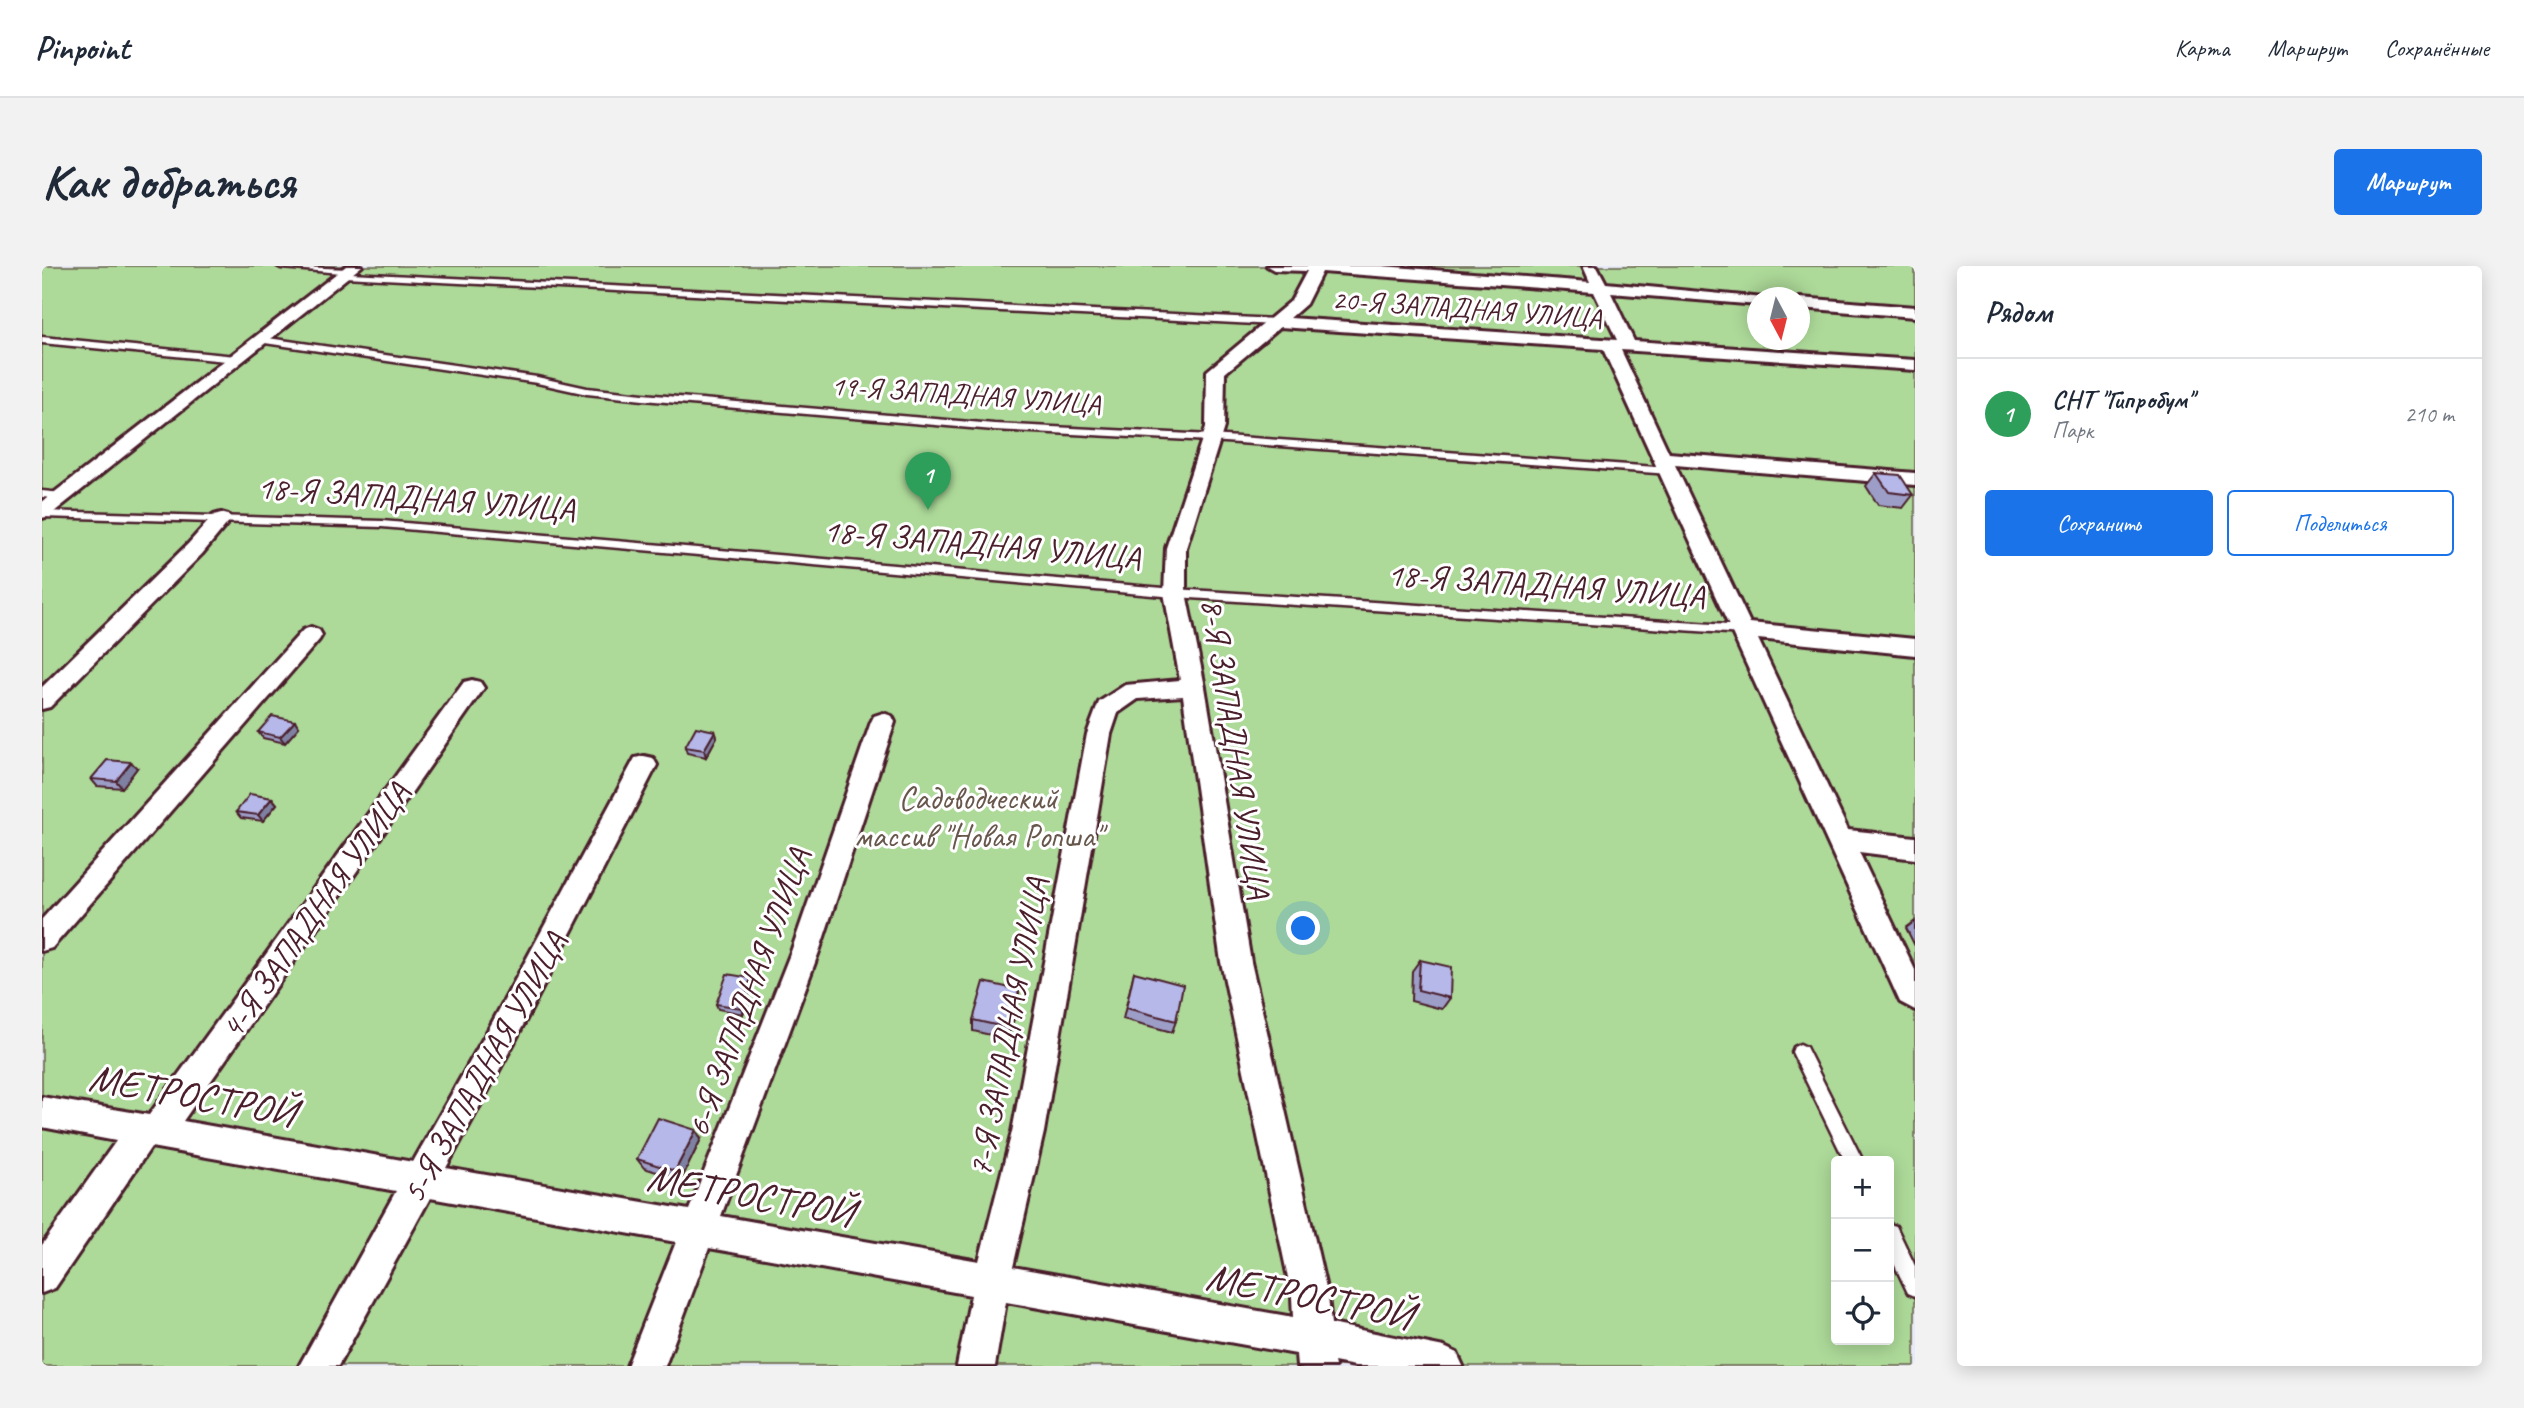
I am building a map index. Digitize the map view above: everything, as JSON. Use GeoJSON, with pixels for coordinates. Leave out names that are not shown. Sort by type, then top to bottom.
{"type":"FeatureCollection","features":[{"type":"Feature","properties":{"kind":"street"},"geometry":{"type":"LineString","coordinates":[[1275,266],[1350,268],[1747,299]]}},
{"type":"Feature","properties":{"kind":"street"},"geometry":{"type":"LineString","coordinates":[[1590,266],[1601,289],[1618,344],[1667,464],[1838,839],[1915,997]]}},
{"type":"Feature","properties":{"kind":"street","name":"8-Я ЗАПАДНАЯ УЛИЦА"},"geometry":{"type":"LineString","coordinates":[[1315,1352],[1310,1297],[1236,962],[1193,687],[1175,593],[1176,548],[1215,427],[1216,371],[1298,304],[1317,267]]}},
{"type":"Feature","properties":{"kind":"street"},"geometry":{"type":"LineString","coordinates":[[42,513],[349,271]]}},
{"type":"Feature","properties":{"kind":"street"},"geometry":{"type":"LineString","coordinates":[[1810,304],[1915,312]]}},
{"type":"Feature","properties":{"kind":"street","name":"20-Я ЗАПАДНАЯ УЛИЦА"},"geometry":{"type":"LineString","coordinates":[[1275,322],[1915,365]]}},
{"type":"Feature","properties":{"kind":"street","name":"19-Я ЗАПАДНАЯ УЛИЦА"},"geometry":{"type":"LineString","coordinates":[[1667,464],[1915,479]]}},
{"type":"Feature","properties":{"kind":"street"},"geometry":{"type":"LineString","coordinates":[[42,701],[195,549],[220,519]]}},
{"type":"Feature","properties":{"kind":"street","name":"18-Я ЗАПАДНАЯ УЛИЦА"},"geometry":{"type":"LineString","coordinates":[[1743,630],[1915,647]]}},
{"type":"Feature","properties":{"kind":"street"},"geometry":{"type":"LineString","coordinates":[[42,939],[311,635]]}},
{"type":"Feature","properties":{"kind":"street","name":"7-Я ЗАПАДНАЯ УЛИЦА"},"geometry":{"type":"LineString","coordinates":[[976,1366],[992,1281],[1028,1132],[1103,721],[1108,708],[1133,691],[1193,687]]}},
{"type":"Feature","properties":{"kind":"street","name":"4-Я ЗАПАДНАЯ УЛИЦА"},"geometry":{"type":"LineString","coordinates":[[42,1275],[472,688]]}},
{"type":"Feature","properties":{"kind":"street","name":"6-Я ЗАПАДНАЯ УЛИЦА"},"geometry":{"type":"LineString","coordinates":[[646,1366],[806,949],[883,722]]}},
{"type":"Feature","properties":{"kind":"street","name":"5-Я ЗАПАДНАЯ УЛИЦА"},"geometry":{"type":"LineString","coordinates":[[318,1366],[422,1179],[644,765]]}},
{"type":"Feature","properties":{"kind":"street"},"geometry":{"type":"LineString","coordinates":[[1838,839],[1915,848]]}},
{"type":"Feature","properties":{"kind":"street","name":"МЕТРОСТРОЙ"},"geometry":{"type":"LineString","coordinates":[[42,1112],[992,1281],[1315,1352],[1444,1366]]}},
{"type":"Feature","properties":{"kind":"lane","name":"20-Я ЗАПАДНАЯ УЛИЦА"},"geometry":{"type":"LineString","coordinates":[[281,266],[529,286],[1275,322]]}},
{"type":"Feature","properties":{"kind":"lane"},"geometry":{"type":"LineString","coordinates":[[42,340],[236,359]]}},
{"type":"Feature","properties":{"kind":"lane","name":"19-Я ЗАПАДНАЯ УЛИЦА"},"geometry":{"type":"LineString","coordinates":[[261,340],[621,395],[994,427],[1667,464]]}},
{"type":"Feature","properties":{"kind":"lane"},"geometry":{"type":"LineString","coordinates":[[42,494],[62,496]]}},
{"type":"Feature","properties":{"kind":"lane","name":"18-Я ЗАПАДНАЯ УЛИЦА"},"geometry":{"type":"LineString","coordinates":[[42,513],[382,524],[1175,593],[1743,630]]}},
{"type":"Feature","properties":{"kind":"lane"},"geometry":{"type":"LineString","coordinates":[[1800,1052],[1852,1156]]}},
{"type":"Feature","properties":{"kind":"lane"},"geometry":{"type":"LineString","coordinates":[[1894,1243],[1915,1286]]}},
{"type":"Feature","properties":{"kind":"green space","name":"Садоводческий массив \"Новая Ропша\""},"geometry":{"type":"Polygon","coordinates":[[[42,266],[1915,266],[1915,1366],[42,1366],[42,266]]]}},
{"type":"Feature","properties":{"kind":"building"},"geometry":{"type":"Polygon","coordinates":[[[1876,473],[1900,475],[1913,495],[1889,492],[1876,473]]]}},
{"type":"Feature","properties":{"kind":"building"},"geometry":{"type":"Polygon","coordinates":[[[272,716],[295,721],[280,737],[258,732],[272,716]]]}},
{"type":"Feature","properties":{"kind":"building"},"geometry":{"type":"Polygon","coordinates":[[[696,727],[715,731],[704,750],[685,747],[696,727]]]}},
{"type":"Feature","properties":{"kind":"building"},"geometry":{"type":"Polygon","coordinates":[[[107,760],[131,762],[116,781],[91,779],[107,760]]]}},
{"type":"Feature","properties":{"kind":"building"},"geometry":{"type":"Polygon","coordinates":[[[250,794],[272,798],[258,815],[236,812],[250,794]]]}},
{"type":"Feature","properties":{"kind":"building"},"geometry":{"type":"Polygon","coordinates":[[[1420,960],[1451,967],[1450,998],[1418,990],[1420,960]]]}},
{"type":"Feature","properties":{"kind":"building"},"geometry":{"type":"Polygon","coordinates":[[[1134,972],[1183,985],[1176,1021],[1126,1008],[1134,972]]]}},
{"type":"Feature","properties":{"kind":"building"},"geometry":{"type":"Polygon","coordinates":[[[727,974],[751,978],[741,1008],[716,1004],[727,974]]]}},
{"type":"Feature","properties":{"kind":"building"},"geometry":{"type":"Polygon","coordinates":[[[984,982],[1019,990],[1009,1028],[973,1020],[984,982]]]}},
{"type":"Feature","properties":{"kind":"building"},"geometry":{"type":"Polygon","coordinates":[[[658,1118],[696,1130],[675,1171],[637,1159],[658,1118]]]}},
{"type":"Feature","properties":{"kind":"place","name":"СНТ \"Гипробум\""},"geometry":{"type":"Point","coordinates":[928,510]}}]}
